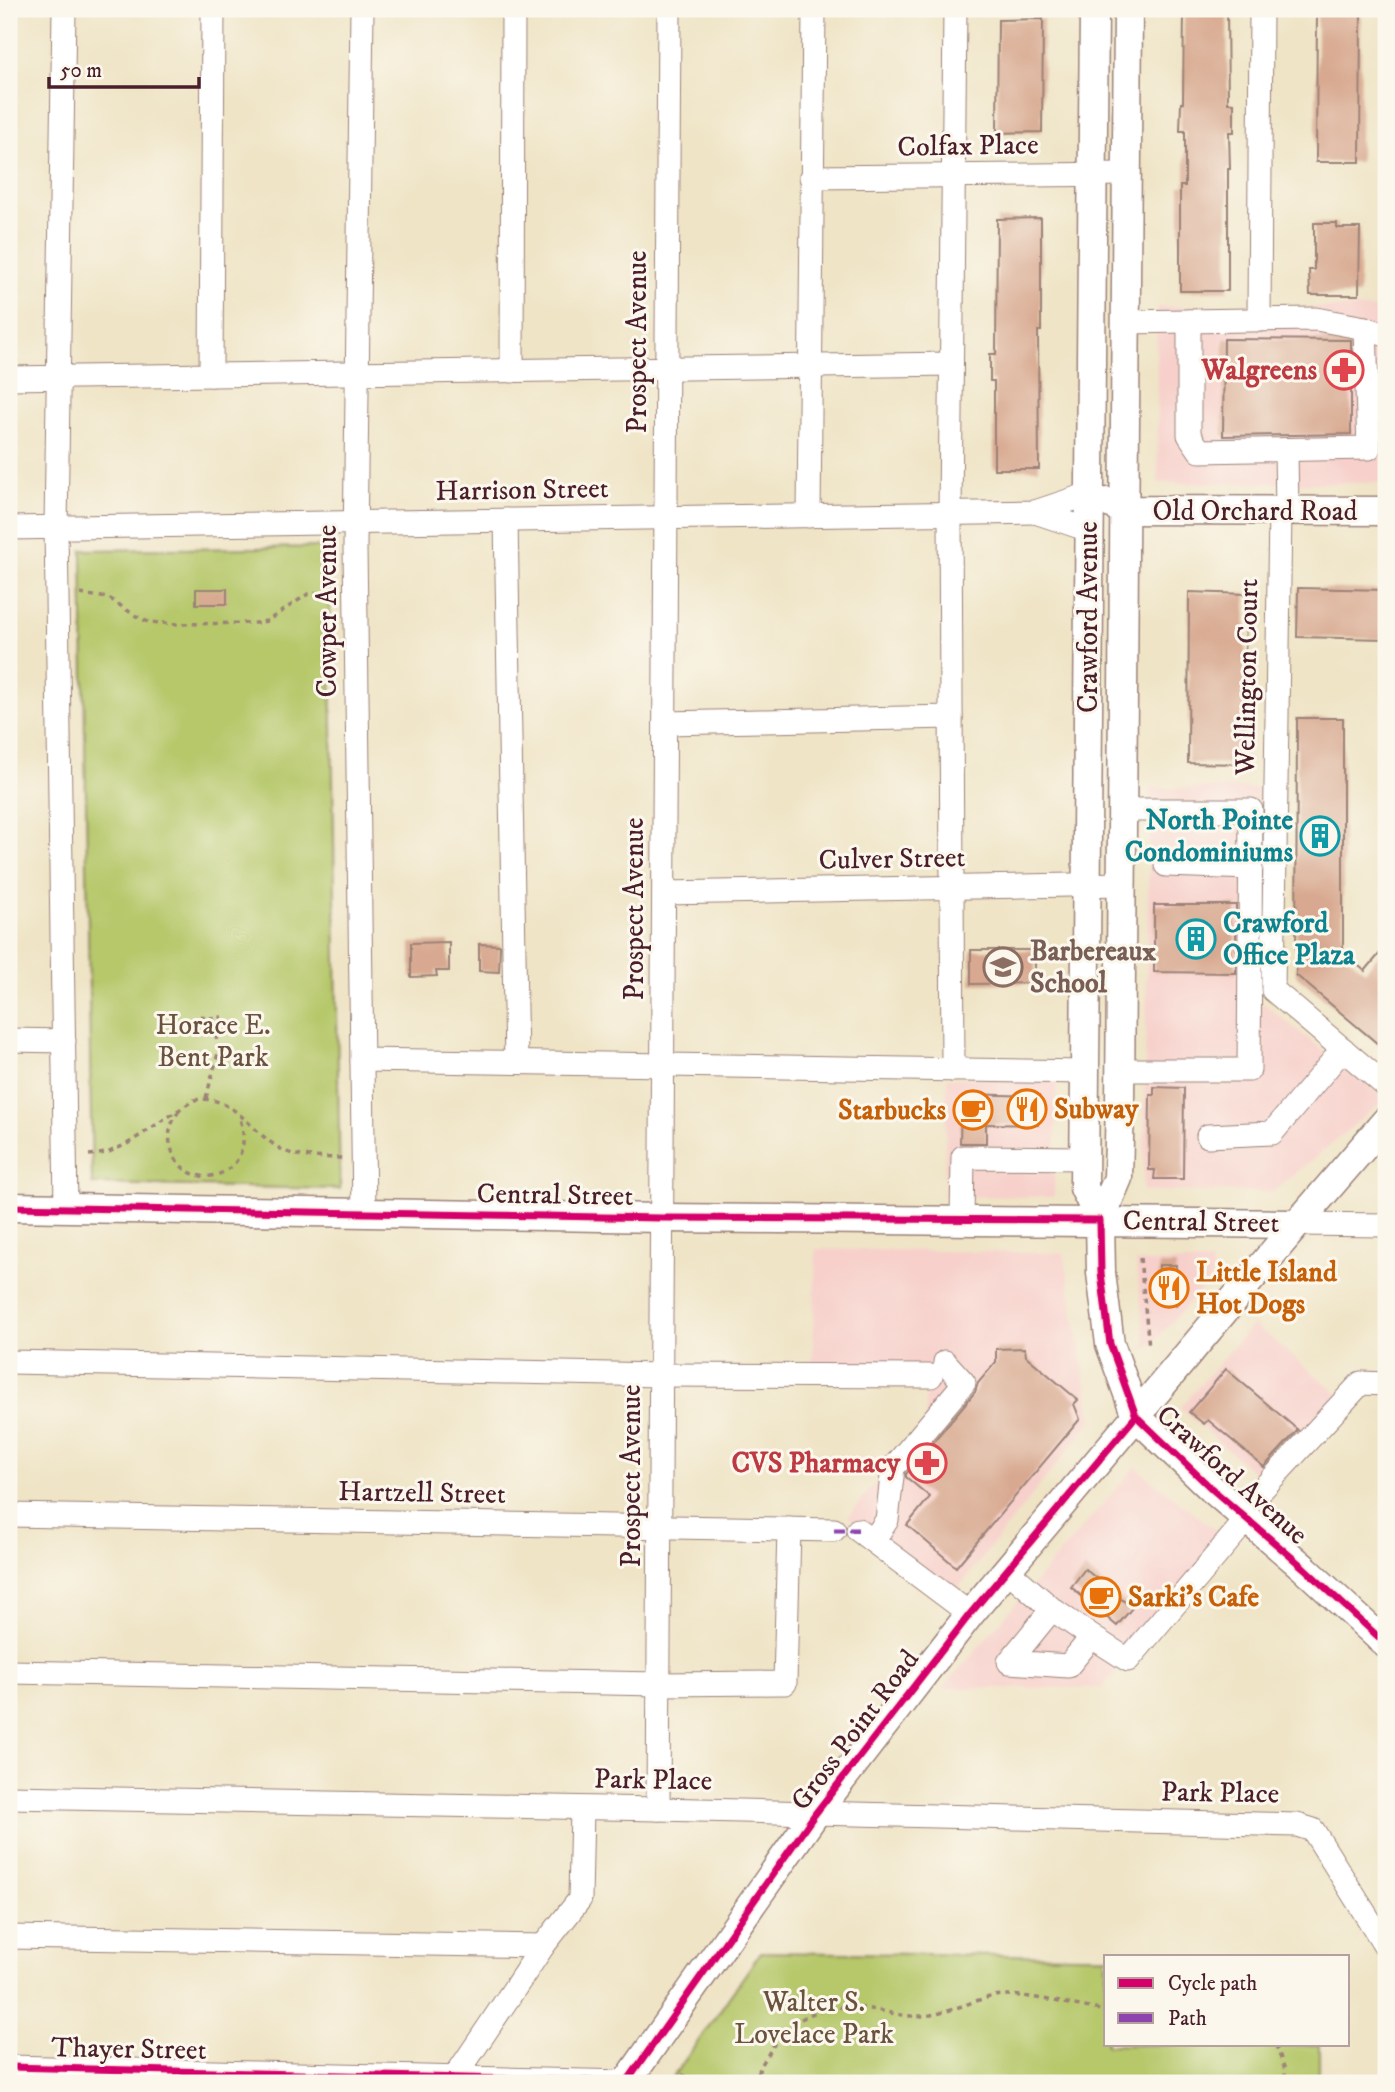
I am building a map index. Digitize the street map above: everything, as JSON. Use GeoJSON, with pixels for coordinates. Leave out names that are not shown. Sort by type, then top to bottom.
{"type":"FeatureCollection","features":[{"type":"Feature","properties":{"kind":"main road","name":"Crawford Avenue"},"geometry":{"type":"LineString","coordinates":[[1094,9],[1084,1188],[1100,1220]]}},
{"type":"Feature","properties":{"kind":"main road","name":"Crawford Avenue"},"geometry":{"type":"LineString","coordinates":[[1128,9],[1118,1178],[1100,1220],[1101,1273],[1110,1344],[1136,1416],[1243,1516],[1382,1632]]}},
{"type":"Feature","properties":{"kind":"main road","name":"Old Orchard Road"},"geometry":{"type":"LineString","coordinates":[[1089,494],[1124,510],[1386,511]]}},
{"type":"Feature","properties":{"kind":"main road","name":"Old Orchard Road"},"geometry":{"type":"LineString","coordinates":[[1089,530],[1124,510]]}},
{"type":"Feature","properties":{"kind":"main road","name":"Gross Point Road"},"geometry":{"type":"LineString","coordinates":[[626,2082],[815,1814],[970,1615],[1386,1121]]}},
{"type":"Feature","properties":{"kind":"main road","name":"Central Street"},"geometry":{"type":"LineString","coordinates":[[9,1207],[662,1218],[1100,1220],[1297,1224]]}},
{"type":"Feature","properties":{"kind":"street"},"geometry":{"type":"LineString","coordinates":[[64,9],[56,527],[66,1208]]}},
{"type":"Feature","properties":{"kind":"street"},"geometry":{"type":"LineString","coordinates":[[211,375],[213,9]]}},
{"type":"Feature","properties":{"kind":"street","name":"Cowper Avenue"},"geometry":{"type":"LineString","coordinates":[[362,9],[356,522],[364,1213]]}},
{"type":"Feature","properties":{"kind":"street"},"geometry":{"type":"LineString","coordinates":[[512,370],[513,9]]}},
{"type":"Feature","properties":{"kind":"street","name":"Prospect Avenue"},"geometry":{"type":"LineString","coordinates":[[658,1809],[669,9]]}},
{"type":"Feature","properties":{"kind":"street"},"geometry":{"type":"LineString","coordinates":[[809,516],[814,9]]}},
{"type":"Feature","properties":{"kind":"street"},"geometry":{"type":"LineString","coordinates":[[953,1070],[950,513],[955,9]]}},
{"type":"Feature","properties":{"kind":"street"},"geometry":{"type":"LineString","coordinates":[[1259,320],[1261,9]]}},
{"type":"Feature","properties":{"kind":"street","name":"Colfax Place"},"geometry":{"type":"LineString","coordinates":[[811,177],[1127,174]]}},
{"type":"Feature","properties":{"kind":"street"},"geometry":{"type":"LineString","coordinates":[[1125,322],[1189,321],[1259,320],[1317,319],[1376,332],[1369,448],[1200,451],[1189,435],[1189,321]]}},
{"type":"Feature","properties":{"kind":"street"},"geometry":{"type":"LineString","coordinates":[[9,378],[951,364]]}},
{"type":"Feature","properties":{"kind":"street"},"geometry":{"type":"LineString","coordinates":[[1283,511],[1286,450]]}},
{"type":"Feature","properties":{"kind":"street","name":"Harrison Street"},"geometry":{"type":"LineString","coordinates":[[9,528],[1035,512],[1089,494]]}},
{"type":"Feature","properties":{"kind":"street","name":"Wellington Court"},"geometry":{"type":"LineString","coordinates":[[1283,511],[1273,990],[1386,1086]]}},
{"type":"Feature","properties":{"kind":"street","name":"Harrison Street"},"geometry":{"type":"LineString","coordinates":[[1035,512],[1089,530]]}},
{"type":"Feature","properties":{"kind":"street"},"geometry":{"type":"LineString","coordinates":[[506,520],[516,1062]]}},
{"type":"Feature","properties":{"kind":"street"},"geometry":{"type":"LineString","coordinates":[[665,723],[951,717]]}},
{"type":"Feature","properties":{"kind":"street"},"geometry":{"type":"LineString","coordinates":[[1120,1070],[1249,1070],[1251,810],[1123,810]]}},
{"type":"Feature","properties":{"kind":"street"},"geometry":{"type":"LineString","coordinates":[[1166,865],[1251,868]]}},
{"type":"Feature","properties":{"kind":"street","name":"Culver Street"},"geometry":{"type":"LineString","coordinates":[[664,893],[1122,884]]}},
{"type":"Feature","properties":{"kind":"street"},"geometry":{"type":"LineString","coordinates":[[9,1040],[64,1041]]}},
{"type":"Feature","properties":{"kind":"street"},"geometry":{"type":"LineString","coordinates":[[1208,1136],[1272,1133],[1343,1049]]}},
{"type":"Feature","properties":{"kind":"street"},"geometry":{"type":"LineString","coordinates":[[362,1060],[1084,1072]]}},
{"type":"Feature","properties":{"kind":"street"},"geometry":{"type":"LineString","coordinates":[[962,1219],[963,1157],[1084,1158]]}},
{"type":"Feature","properties":{"kind":"street","name":"Central Street"},"geometry":{"type":"LineString","coordinates":[[1297,1224],[1386,1225]]}},
{"type":"Feature","properties":{"kind":"street"},"geometry":{"type":"LineString","coordinates":[[9,1362],[661,1375],[938,1369],[964,1383],[893,1468],[887,1520],[866,1536],[970,1615]]}},
{"type":"Feature","properties":{"kind":"street"},"geometry":{"type":"LineString","coordinates":[[1007,1570],[1052,1609],[1128,1660],[1243,1516],[1361,1383],[1386,1384]]}},
{"type":"Feature","properties":{"kind":"street","name":"Hartzell Street"},"geometry":{"type":"LineString","coordinates":[[9,1515],[834,1530]]}},
{"type":"Feature","properties":{"kind":"street"},"geometry":{"type":"LineString","coordinates":[[9,1672],[659,1684],[785,1683],[789,1529]]}},
{"type":"Feature","properties":{"kind":"street"},"geometry":{"type":"LineString","coordinates":[[1052,1609],[1009,1662],[1068,1666],[1092,1637]]}},
{"type":"Feature","properties":{"kind":"street","name":"Park Place"},"geometry":{"type":"LineString","coordinates":[[9,1797],[658,1809],[1297,1825],[1314,1830],[1386,1947]]}},
{"type":"Feature","properties":{"kind":"street"},"geometry":{"type":"LineString","coordinates":[[452,2081],[543,1946],[580,1899],[582,1809]]}},
{"type":"Feature","properties":{"kind":"street"},"geometry":{"type":"LineString","coordinates":[[9,1937],[543,1946]]}},
{"type":"Feature","properties":{"kind":"street","name":"Thayer Street"},"geometry":{"type":"LineString","coordinates":[[9,2067],[452,2081],[626,2082]]}},
{"type":"Feature","properties":{"kind":"path"},"geometry":{"type":"LineString","coordinates":[[80,594],[109,598],[148,622],[256,623],[267,621],[308,594],[334,591]]}},
{"type":"Feature","properties":{"kind":"path"},"geometry":{"type":"LineString","coordinates":[[200,1016],[222,1017]]}},
{"type":"Feature","properties":{"kind":"path"},"geometry":{"type":"LineString","coordinates":[[206,1098],[219,1050],[212,1018]]}},
{"type":"Feature","properties":{"kind":"path"},"geometry":{"type":"LineString","coordinates":[[89,1155],[107,1153],[127,1144],[194,1100],[206,1098],[231,1107],[276,1146],[289,1153],[305,1157],[342,1158]]}},
{"type":"Feature","properties":{"kind":"path"},"geometry":{"type":"LineString","coordinates":[[182,1107],[172,1121],[169,1139],[173,1155],[184,1168],[198,1175],[208,1176],[220,1175],[232,1167],[240,1156],[244,1144],[243,1130],[240,1117],[231,1107]]}},
{"type":"Feature","properties":{"kind":"path"},"geometry":{"type":"LineString","coordinates":[[1140,1258],[1149,1347]]}},
{"type":"Feature","properties":{"kind":"path"},"geometry":{"type":"LineString","coordinates":[[757,2083],[757,2076],[764,2061],[786,2029],[805,2015],[832,2008],[862,2007],[918,2016],[943,2013],[1006,1995],[1104,2011]]}},
{"type":"Feature","properties":{"kind":"path"},"geometry":{"type":"LineString","coordinates":[[1276,2046],[1286,2083]]}},
{"type":"Feature","properties":{"kind":"path"},"geometry":{"type":"LineString","coordinates":[[682,2075],[720,2082],[757,2076]]}},
{"type":"Feature","properties":{"kind":"shaded area"},"geometry":{"type":"Polygon","coordinates":[[[1156,307],[1386,309],[1386,483],[1158,483],[1156,307]]]}},
{"type":"Feature","properties":{"kind":"shaded area","name":"Crawford Office Plaza"},"geometry":{"type":"Polygon","coordinates":[[[1150,788],[1258,788],[1260,1001],[1386,1099],[1273,1192],[1143,1191],[1150,788]]]}},
{"type":"Feature","properties":{"kind":"shaded area"},"geometry":{"type":"Polygon","coordinates":[[[947,1078],[1057,1078],[1054,1197],[944,1196],[947,1078]]]}},
{"type":"Feature","properties":{"kind":"shaded area"},"geometry":{"type":"Polygon","coordinates":[[[816,1249],[1064,1253],[1092,1420],[951,1597],[848,1517],[925,1423],[926,1377],[812,1376],[816,1249]]]}},
{"type":"Feature","properties":{"kind":"shaded area"},"geometry":{"type":"Polygon","coordinates":[[[1136,1262],[1212,1262],[1212,1278],[1146,1350],[1136,1262]]]}},
{"type":"Feature","properties":{"kind":"shaded area"},"geometry":{"type":"Polygon","coordinates":[[[1253,1324],[1340,1395],[1270,1486],[1180,1408],[1253,1324]]]}},
{"type":"Feature","properties":{"kind":"shaded area"},"geometry":{"type":"Polygon","coordinates":[[[1135,1467],[1226,1538],[1102,1688],[943,1688],[1135,1467]]]}},
{"type":"Feature","properties":{"kind":"green space","name":"Horace E. Bent Park"},"geometry":{"type":"Polygon","coordinates":[[[329,547],[340,1189],[92,1184],[82,550],[329,547]]]}},
{"type":"Feature","properties":{"kind":"green space","name":"Walter S. Lovelace Park"},"geometry":{"type":"Polygon","coordinates":[[[761,1952],[1104,1956],[1104,2046],[1319,2046],[1319,2083],[669,2083],[761,1952]]]}},
{"type":"Feature","properties":{"kind":"building"},"geometry":{"type":"Polygon","coordinates":[[[1184,9],[1227,9],[1228,103],[1234,103],[1234,132],[1229,132],[1228,291],[1180,291],[1180,186],[1185,186],[1185,131],[1180,131],[1184,9]]]}},
{"type":"Feature","properties":{"kind":"building"},"geometry":{"type":"Polygon","coordinates":[[[1317,9],[1361,9],[1360,162],[1316,162],[1317,9]]]}},
{"type":"Feature","properties":{"kind":"building"},"geometry":{"type":"Polygon","coordinates":[[[1043,19],[1042,132],[997,133],[998,20],[1043,19]]]}},
{"type":"Feature","properties":{"kind":"building"},"geometry":{"type":"Polygon","coordinates":[[[1041,218],[1039,469],[994,469],[994,381],[990,381],[990,354],[996,354],[997,219],[1041,218]]]}},
{"type":"Feature","properties":{"kind":"building"},"geometry":{"type":"Polygon","coordinates":[[[1314,223],[1337,223],[1337,228],[1360,228],[1359,295],[1310,295],[1309,270],[1314,270],[1314,223]]]}},
{"type":"Feature","properties":{"kind":"building","name":"Walgreens"},"geometry":{"type":"Polygon","coordinates":[[[1224,339],[1351,340],[1351,434],[1223,436],[1224,339]]]}},
{"type":"Feature","properties":{"kind":"building"},"geometry":{"type":"Polygon","coordinates":[[[1298,588],[1386,590],[1386,639],[1297,637],[1298,588]]]}},
{"type":"Feature","properties":{"kind":"building"},"geometry":{"type":"Polygon","coordinates":[[[196,589],[227,589],[227,604],[196,604],[196,589]]]}},
{"type":"Feature","properties":{"kind":"building","name":"North Pointe Condominiums"},"geometry":{"type":"Polygon","coordinates":[[[1189,592],[1246,594],[1244,764],[1188,763],[1189,592]]]}},
{"type":"Feature","properties":{"kind":"building","name":"North Pointe Condominiums"},"geometry":{"type":"Polygon","coordinates":[[[1297,718],[1343,718],[1343,953],[1365,971],[1386,946],[1386,1034],[1378,1044],[1296,975],[1297,718]]]}},
{"type":"Feature","properties":{"kind":"building","name":"Crawford Office Plaza"},"geometry":{"type":"Polygon","coordinates":[[[1154,905],[1236,905],[1236,973],[1154,972],[1154,905]]]}},
{"type":"Feature","properties":{"kind":"building"},"geometry":{"type":"Polygon","coordinates":[[[449,942],[449,971],[436,971],[437,976],[411,977],[411,943],[449,942]]]}},
{"type":"Feature","properties":{"kind":"building"},"geometry":{"type":"Polygon","coordinates":[[[479,944],[500,945],[499,972],[479,971],[479,944]]]}},
{"type":"Feature","properties":{"kind":"building","name":"Barbereaux School"},"geometry":{"type":"Polygon","coordinates":[[[971,950],[1035,950],[1035,983],[971,984],[971,950]]]}},
{"type":"Feature","properties":{"kind":"building"},"geometry":{"type":"Polygon","coordinates":[[[1154,1087],[1184,1088],[1183,1179],[1154,1179],[1155,1170],[1149,1170],[1150,1095],[1154,1095],[1154,1087]]]}},
{"type":"Feature","properties":{"kind":"building"},"geometry":{"type":"Polygon","coordinates":[[[967,1094],[1039,1096],[1038,1125],[986,1124],[986,1143],[960,1143],[961,1104],[967,1094]]]}},
{"type":"Feature","properties":{"kind":"building","name":"Little Island Hot Dogs"},"geometry":{"type":"Polygon","coordinates":[[[1159,1265],[1176,1265],[1175,1282],[1186,1293],[1176,1306],[1161,1296],[1156,1283],[1159,1281],[1159,1265]]]}},
{"type":"Feature","properties":{"kind":"building","name":"CVS Pharmacy"},"geometry":{"type":"Polygon","coordinates":[[[1025,1348],[1026,1356],[1078,1400],[1074,1404],[1080,1419],[956,1567],[907,1525],[930,1497],[906,1477],[906,1474],[975,1392],[978,1383],[996,1362],[996,1349],[1025,1348]]]}},
{"type":"Feature","properties":{"kind":"building"},"geometry":{"type":"Polygon","coordinates":[[[1226,1369],[1298,1430],[1264,1467],[1208,1420],[1204,1424],[1189,1412],[1226,1369]]]}},
{"type":"Feature","properties":{"kind":"building","name":"Sarki's Cafe"},"geometry":{"type":"Polygon","coordinates":[[[1085,1569],[1132,1608],[1117,1626],[1071,1587],[1085,1569]]]}},
{"type":"Feature","properties":{"kind":"marked path"},"geometry":{"type":"LineString","coordinates":[[834,1530],[858,1530]]}},
{"type":"Feature","properties":{"kind":"cycle path"},"geometry":{"type":"LineString","coordinates":[[9,1207],[662,1218],[1100,1220],[1101,1273],[1110,1344],[1136,1416],[1212,1489],[1304,1568],[1386,1644]]}},
{"type":"Feature","properties":{"kind":"cycle path"},"geometry":{"type":"LineString","coordinates":[[626,2083],[815,1814],[970,1614],[1136,1416]]}},
{"type":"Feature","properties":{"kind":"cycle path"},"geometry":{"type":"LineString","coordinates":[[9,2067],[627,2082]]}},
{"type":"Feature","properties":{"kind":"place","name":"Walgreens"},"geometry":{"type":"Point","coordinates":[1344,370]}},
{"type":"Feature","properties":{"kind":"place","name":"North Pointe Condominiums"},"geometry":{"type":"Point","coordinates":[1320,836]}},
{"type":"Feature","properties":{"kind":"place","name":"Crawford Office Plaza"},"geometry":{"type":"Point","coordinates":[1196,939]}},
{"type":"Feature","properties":{"kind":"place","name":"Barbereaux School"},"geometry":{"type":"Point","coordinates":[1003,967]}},
{"type":"Feature","properties":{"kind":"place","name":"Subway"},"geometry":{"type":"Point","coordinates":[1027,1109]}},
{"type":"Feature","properties":{"kind":"place","name":"Starbucks"},"geometry":{"type":"Point","coordinates":[973,1110]}},
{"type":"Feature","properties":{"kind":"place","name":"Little Island Hot Dogs"},"geometry":{"type":"Point","coordinates":[1169,1288]}},
{"type":"Feature","properties":{"kind":"place","name":"CVS Pharmacy"},"geometry":{"type":"Point","coordinates":[927,1463]}},
{"type":"Feature","properties":{"kind":"place","name":"Sarki's Cafe"},"geometry":{"type":"Point","coordinates":[1101,1597]}}]}
